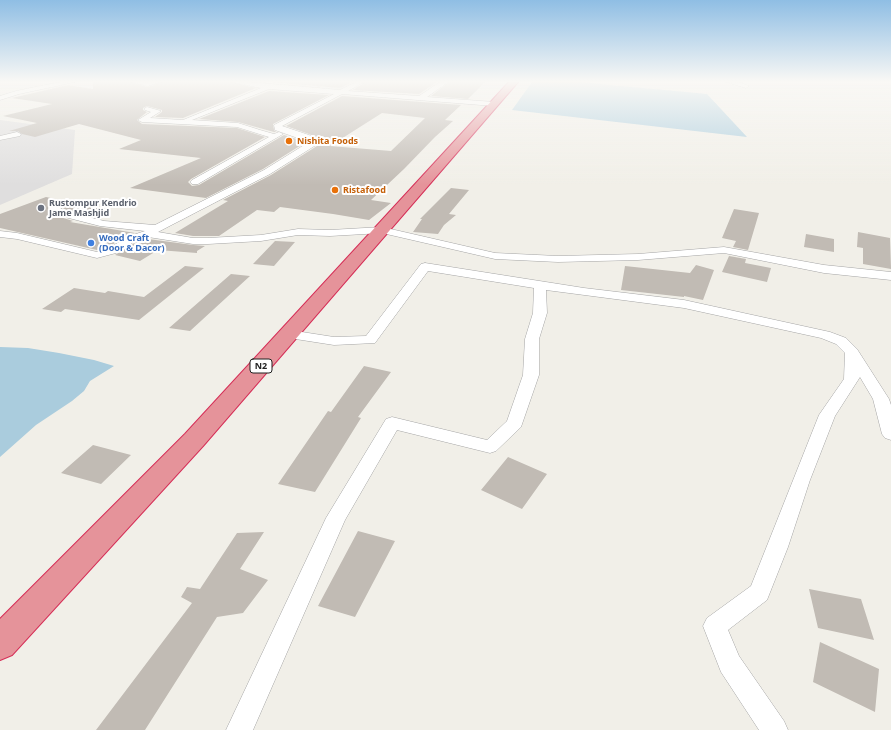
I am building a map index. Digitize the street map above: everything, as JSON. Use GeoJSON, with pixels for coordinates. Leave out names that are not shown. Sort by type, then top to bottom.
{"type":"FeatureCollection","features":[{"type":"Feature","properties":{"kind":"highway","name":"N2"},"geometry":{"type":"LineString","coordinates":[[0,643],[194,440],[483,116]]}},
{"type":"Feature","properties":{"kind":"street"},"geometry":{"type":"LineString","coordinates":[[149,116],[142,120],[244,126],[258,132],[275,136]]}},
{"type":"Feature","properties":{"kind":"street"},"geometry":{"type":"LineString","coordinates":[[168,128],[198,116]]}},
{"type":"Feature","properties":{"kind":"street"},"geometry":{"type":"LineString","coordinates":[[0,234],[17,236],[97,255],[112,251],[131,239],[152,231],[266,172],[313,143],[313,141],[306,137],[278,128],[278,125],[295,116]]}},
{"type":"Feature","properties":{"kind":"street"},"geometry":{"type":"LineString","coordinates":[[195,182],[285,131]]}},
{"type":"Feature","properties":{"kind":"street"},"geometry":{"type":"LineString","coordinates":[[0,138],[17,134]]}},
{"type":"Feature","properties":{"kind":"street"},"geometry":{"type":"LineString","coordinates":[[53,208],[61,213],[104,224],[152,231],[193,241],[208,242],[261,238],[298,232],[330,233],[382,230],[495,256],[587,259],[638,257],[724,250],[824,269],[891,276]]}},
{"type":"Feature","properties":{"kind":"street"},"geometry":{"type":"LineString","coordinates":[[290,334],[334,341],[370,340],[425,267],[584,292],[684,304],[825,335],[841,341],[852,352],[881,399],[891,434]]}},
{"type":"Feature","properties":{"kind":"street"},"geometry":{"type":"LineString","coordinates":[[239,730],[336,518],[392,423],[490,447],[515,423],[531,375],[532,340],[540,313],[540,284]]}},
{"type":"Feature","properties":{"kind":"street"},"geometry":{"type":"LineString","coordinates":[[775,730],[730,664],[715,626],[759,593],[778,547],[801,480],[827,415],[852,379],[852,352]]}},
{"type":"Feature","properties":{"kind":"shaded area"},"geometry":{"type":"Polygon","coordinates":[[[0,120],[75,130],[72,174],[0,205],[0,120]]]}},
{"type":"Feature","properties":{"kind":"water"},"geometry":{"type":"Polygon","coordinates":[[[565,116],[728,116],[747,137],[565,116]]]}},
{"type":"Feature","properties":{"kind":"water"},"geometry":{"type":"Polygon","coordinates":[[[0,347],[28,348],[59,353],[94,360],[114,366],[90,381],[84,391],[72,401],[36,425],[0,457],[0,347]]]}},
{"type":"Feature","properties":{"kind":"building"},"geometry":{"type":"Polygon","coordinates":[[[3,116],[142,116],[137,120],[142,124],[237,128],[265,137],[191,179],[188,182],[192,186],[199,185],[284,135],[306,142],[263,169],[206,198],[130,188],[201,158],[119,149],[141,140],[79,124],[35,137],[22,134],[18,131],[9,131],[37,123],[3,116]]]}},
{"type":"Feature","properties":{"kind":"building"},"geometry":{"type":"Polygon","coordinates":[[[156,116],[188,116],[183,118],[155,117],[156,116]]]}},
{"type":"Feature","properties":{"kind":"building"},"geometry":{"type":"Polygon","coordinates":[[[206,116],[288,116],[273,124],[276,132],[238,122],[199,119],[206,116]]]}},
{"type":"Feature","properties":{"kind":"building"},"geometry":{"type":"Polygon","coordinates":[[[305,116],[377,116],[330,146],[391,151],[425,118],[408,116],[449,116],[445,120],[453,121],[371,200],[391,203],[369,220],[280,207],[274,212],[257,210],[219,236],[193,236],[175,233],[228,201],[223,200],[271,175],[317,146],[317,138],[286,126],[305,116]]]}},
{"type":"Feature","properties":{"kind":"building"},"geometry":{"type":"Polygon","coordinates":[[[451,188],[469,190],[449,214],[456,215],[444,225],[438,234],[413,232],[422,219],[420,219],[451,188]]]}},
{"type":"Feature","properties":{"kind":"building"},"geometry":{"type":"Polygon","coordinates":[[[46,197],[101,209],[87,215],[66,210],[57,204],[48,205],[48,211],[57,216],[73,221],[70,222],[135,233],[126,236],[107,248],[97,250],[0,228],[0,214],[46,197]]]}},
{"type":"Feature","properties":{"kind":"building"},"geometry":{"type":"Polygon","coordinates":[[[734,209],[759,213],[748,250],[733,247],[736,241],[722,238],[734,209]]]}},
{"type":"Feature","properties":{"kind":"building"},"geometry":{"type":"Polygon","coordinates":[[[858,232],[890,238],[891,269],[863,264],[863,248],[857,247],[858,232]]]}},
{"type":"Feature","properties":{"kind":"building"},"geometry":{"type":"Polygon","coordinates":[[[806,234],[834,239],[834,252],[804,247],[806,234]]]}},
{"type":"Feature","properties":{"kind":"building"},"geometry":{"type":"Polygon","coordinates":[[[148,239],[205,246],[197,251],[197,253],[158,250],[140,261],[115,255],[136,242],[148,239]]]}},
{"type":"Feature","properties":{"kind":"building"},"geometry":{"type":"Polygon","coordinates":[[[275,241],[295,242],[274,266],[253,264],[275,241]]]}},
{"type":"Feature","properties":{"kind":"building"},"geometry":{"type":"Polygon","coordinates":[[[729,256],[746,259],[745,263],[771,268],[767,282],[722,272],[729,256]]]}},
{"type":"Feature","properties":{"kind":"building"},"geometry":{"type":"Polygon","coordinates":[[[696,265],[714,270],[703,300],[684,296],[621,290],[625,266],[690,273],[696,265]]]}},
{"type":"Feature","properties":{"kind":"building"},"geometry":{"type":"Polygon","coordinates":[[[185,266],[204,268],[139,320],[65,309],[61,312],[42,309],[74,288],[105,293],[108,291],[144,297],[185,266]]]}},
{"type":"Feature","properties":{"kind":"building"},"geometry":{"type":"Polygon","coordinates":[[[231,274],[250,276],[190,331],[169,328],[231,274]]]}},
{"type":"Feature","properties":{"kind":"building"},"geometry":{"type":"Polygon","coordinates":[[[364,366],[391,372],[358,417],[361,418],[315,492],[278,484],[328,411],[331,412],[364,366]]]}},
{"type":"Feature","properties":{"kind":"building"},"geometry":{"type":"Polygon","coordinates":[[[93,445],[131,455],[101,484],[61,473],[93,445]]]}},
{"type":"Feature","properties":{"kind":"building"},"geometry":{"type":"Polygon","coordinates":[[[508,457],[547,474],[522,509],[481,490],[508,457]]]}},
{"type":"Feature","properties":{"kind":"building"},"geometry":{"type":"Polygon","coordinates":[[[358,531],[395,541],[355,617],[318,606],[358,531]]]}},
{"type":"Feature","properties":{"kind":"building"},"geometry":{"type":"Polygon","coordinates":[[[264,532],[240,569],[268,580],[243,613],[217,617],[145,730],[96,730],[192,603],[181,597],[187,587],[200,589],[237,533],[264,532]]]}},
{"type":"Feature","properties":{"kind":"building"},"geometry":{"type":"Polygon","coordinates":[[[809,589],[861,599],[874,640],[818,628],[809,589]]]}},
{"type":"Feature","properties":{"kind":"building"},"geometry":{"type":"Polygon","coordinates":[[[820,642],[879,669],[875,712],[813,682],[820,642]]]}},
{"type":"Feature","properties":{"kind":"place","name":"Nishita Foods"},"geometry":{"type":"Point","coordinates":[289,141]}},
{"type":"Feature","properties":{"kind":"place","name":"Ristafood"},"geometry":{"type":"Point","coordinates":[335,190]}},
{"type":"Feature","properties":{"kind":"place","name":"Rustompur Kendrio Jame Mashjid"},"geometry":{"type":"Point","coordinates":[41,208]}},
{"type":"Feature","properties":{"kind":"place","name":"Wood Craft (Door & Dacor)"},"geometry":{"type":"Point","coordinates":[91,243]}}]}
